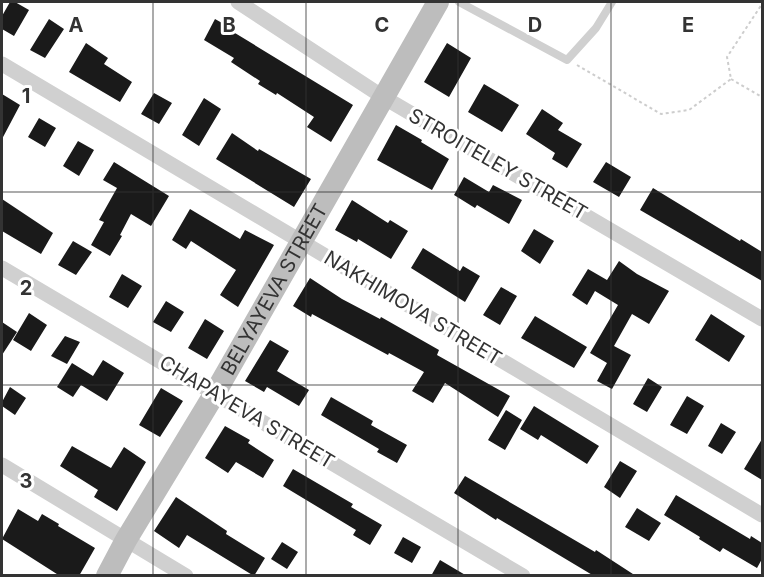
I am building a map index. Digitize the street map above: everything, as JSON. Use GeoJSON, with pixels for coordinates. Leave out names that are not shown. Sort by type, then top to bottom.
{"type":"FeatureCollection","features":[{"type":"Feature","properties":{"kind":"main road","name":"BELYAYEVA STREET"},"geometry":{"type":"LineString","coordinates":[[107,576],[126,540],[215,393],[438,2]]}},
{"type":"Feature","properties":{"kind":"street","name":"STROITELEY STREET"},"geometry":{"type":"LineString","coordinates":[[238,2],[384,97],[762,319]]}},
{"type":"Feature","properties":{"kind":"street","name":"NAKHIMOVA STREET"},"geometry":{"type":"LineString","coordinates":[[2,64],[762,515]]}},
{"type":"Feature","properties":{"kind":"street","name":"CHAPAYEVA STREET"},"geometry":{"type":"LineString","coordinates":[[2,268],[523,576]]}},
{"type":"Feature","properties":{"kind":"street"},"geometry":{"type":"LineString","coordinates":[[2,465],[186,576]]}},
{"type":"Feature","properties":{"kind":"lane"},"geometry":{"type":"LineString","coordinates":[[459,2],[567,60],[596,28],[612,2]]}},
{"type":"Feature","properties":{"kind":"path"},"geometry":{"type":"LineString","coordinates":[[731,79],[728,57],[762,4]]}},
{"type":"Feature","properties":{"kind":"path"},"geometry":{"type":"LineString","coordinates":[[567,60],[661,114],[689,110],[731,79]]}},
{"type":"Feature","properties":{"kind":"path"},"geometry":{"type":"LineString","coordinates":[[731,79],[762,97]]}},
{"type":"Feature","properties":{"kind":"building"},"geometry":{"type":"Polygon","coordinates":[[[10,2],[15,2],[29,10],[14,36],[2,29],[2,16],[10,2]]]}},
{"type":"Feature","properties":{"kind":"building"},"geometry":{"type":"Polygon","coordinates":[[[49,19],[64,29],[45,58],[30,50],[49,19]]]}},
{"type":"Feature","properties":{"kind":"building"},"geometry":{"type":"Polygon","coordinates":[[[215,19],[353,105],[331,142],[307,127],[314,117],[277,93],[276,95],[258,84],[260,81],[231,62],[234,58],[204,40],[215,19]]]}},
{"type":"Feature","properties":{"kind":"building"},"geometry":{"type":"Polygon","coordinates":[[[86,43],[108,58],[104,64],[132,82],[120,102],[69,72],[86,43]]]}},
{"type":"Feature","properties":{"kind":"building"},"geometry":{"type":"Polygon","coordinates":[[[447,43],[471,58],[449,97],[424,82],[447,43]]]}},
{"type":"Feature","properties":{"kind":"building"},"geometry":{"type":"Polygon","coordinates":[[[484,84],[519,105],[502,132],[468,112],[484,84]]]}},
{"type":"Feature","properties":{"kind":"building"},"geometry":{"type":"Polygon","coordinates":[[[154,93],[172,103],[159,124],[141,114],[154,93]]]}},
{"type":"Feature","properties":{"kind":"building"},"geometry":{"type":"Polygon","coordinates":[[[2,94],[20,105],[2,139],[2,94]]]}},
{"type":"Feature","properties":{"kind":"building"},"geometry":{"type":"Polygon","coordinates":[[[204,98],[221,109],[199,146],[182,135],[204,98]]]}},
{"type":"Feature","properties":{"kind":"building"},"geometry":{"type":"Polygon","coordinates":[[[542,109],[563,123],[558,130],[582,144],[567,168],[552,159],[555,153],[526,134],[542,109]]]}},
{"type":"Feature","properties":{"kind":"building"},"geometry":{"type":"Polygon","coordinates":[[[39,118],[56,128],[45,147],[28,137],[39,118]]]}},
{"type":"Feature","properties":{"kind":"building"},"geometry":{"type":"Polygon","coordinates":[[[396,125],[449,159],[432,190],[377,160],[396,125]]]}},
{"type":"Feature","properties":{"kind":"building"},"geometry":{"type":"Polygon","coordinates":[[[232,133],[258,151],[259,149],[311,179],[294,207],[216,159],[232,133]]]}},
{"type":"Feature","properties":{"kind":"building"},"geometry":{"type":"Polygon","coordinates":[[[78,141],[94,150],[79,176],[63,166],[78,141]]]}},
{"type":"Feature","properties":{"kind":"building"},"geometry":{"type":"Polygon","coordinates":[[[114,162],[169,196],[151,226],[131,214],[110,256],[91,245],[104,222],[99,220],[117,188],[103,180],[114,162]]]}},
{"type":"Feature","properties":{"kind":"building"},"geometry":{"type":"Polygon","coordinates":[[[606,162],[631,177],[619,197],[593,182],[606,162]]]}},
{"type":"Feature","properties":{"kind":"building"},"geometry":{"type":"Polygon","coordinates":[[[464,177],[489,192],[493,185],[522,200],[509,224],[477,205],[475,208],[454,195],[464,177]]]}},
{"type":"Feature","properties":{"kind":"building"},"geometry":{"type":"Polygon","coordinates":[[[653,188],[762,252],[762,281],[640,210],[653,188]]]}},
{"type":"Feature","properties":{"kind":"building"},"geometry":{"type":"Polygon","coordinates":[[[2,199],[53,233],[41,254],[2,231],[2,199]]]}},
{"type":"Feature","properties":{"kind":"building"},"geometry":{"type":"Polygon","coordinates":[[[352,200],[388,223],[390,220],[408,231],[391,259],[358,239],[357,242],[335,230],[352,200]]]}},
{"type":"Feature","properties":{"kind":"building"},"geometry":{"type":"Polygon","coordinates":[[[190,209],[240,239],[245,230],[274,245],[238,307],[220,295],[236,270],[191,241],[186,249],[172,240],[190,209]]]}},
{"type":"Feature","properties":{"kind":"building"},"geometry":{"type":"Polygon","coordinates":[[[534,229],[554,241],[540,264],[521,251],[534,229]]]}},
{"type":"Feature","properties":{"kind":"building"},"geometry":{"type":"Polygon","coordinates":[[[73,241],[92,252],[76,275],[58,265],[73,241]]]}},
{"type":"Feature","properties":{"kind":"building"},"geometry":{"type":"Polygon","coordinates":[[[423,248],[460,271],[463,266],[480,276],[465,302],[411,268],[423,248]]]}},
{"type":"Feature","properties":{"kind":"building"},"geometry":{"type":"Polygon","coordinates":[[[619,261],[637,274],[669,291],[649,324],[632,314],[614,346],[631,355],[612,389],[597,381],[607,363],[590,353],[618,305],[595,291],[587,305],[572,295],[588,269],[607,280],[619,261]]]}},
{"type":"Feature","properties":{"kind":"building"},"geometry":{"type":"Polygon","coordinates":[[[122,274],[142,286],[128,308],[109,297],[122,274]]]}},
{"type":"Feature","properties":{"kind":"building"},"geometry":{"type":"Polygon","coordinates":[[[310,278],[342,299],[380,319],[381,317],[439,350],[437,355],[510,396],[498,417],[445,383],[433,403],[412,391],[424,372],[293,306],[310,278]]]}},
{"type":"Feature","properties":{"kind":"building"},"geometry":{"type":"Polygon","coordinates":[[[501,287],[517,296],[500,325],[483,315],[501,287]]]}},
{"type":"Feature","properties":{"kind":"building"},"geometry":{"type":"Polygon","coordinates":[[[166,301],[184,312],[171,332],[153,322],[166,301]]]}},
{"type":"Feature","properties":{"kind":"building"},"geometry":{"type":"Polygon","coordinates":[[[29,313],[47,325],[31,351],[13,340],[29,313]]]}},
{"type":"Feature","properties":{"kind":"building"},"geometry":{"type":"Polygon","coordinates":[[[711,314],[745,336],[729,362],[695,340],[711,314]]]}},
{"type":"Feature","properties":{"kind":"building"},"geometry":{"type":"Polygon","coordinates":[[[535,316],[587,347],[574,368],[521,338],[535,316]]]}},
{"type":"Feature","properties":{"kind":"building"},"geometry":{"type":"Polygon","coordinates":[[[205,319],[224,331],[207,359],[188,348],[205,319]]]}},
{"type":"Feature","properties":{"kind":"building"},"geometry":{"type":"Polygon","coordinates":[[[2,322],[17,332],[2,355],[2,322]]]}},
{"type":"Feature","properties":{"kind":"building"},"geometry":{"type":"Polygon","coordinates":[[[65,336],[80,342],[67,364],[51,356],[65,336]]]}},
{"type":"Feature","properties":{"kind":"building"},"geometry":{"type":"Polygon","coordinates":[[[270,340],[289,351],[277,371],[309,390],[299,406],[267,387],[264,392],[245,381],[270,340]]]}},
{"type":"Feature","properties":{"kind":"building"},"geometry":{"type":"Polygon","coordinates":[[[103,360],[124,373],[107,401],[81,385],[73,397],[57,387],[72,363],[93,376],[103,360]]]}},
{"type":"Feature","properties":{"kind":"building"},"geometry":{"type":"Polygon","coordinates":[[[648,378],[662,387],[647,412],[633,404],[648,378]]]}},
{"type":"Feature","properties":{"kind":"building"},"geometry":{"type":"Polygon","coordinates":[[[10,387],[26,398],[15,415],[2,406],[10,387]]]}},
{"type":"Feature","properties":{"kind":"building"},"geometry":{"type":"Polygon","coordinates":[[[161,388],[183,401],[160,437],[139,425],[161,388]]]}},
{"type":"Feature","properties":{"kind":"building"},"geometry":{"type":"Polygon","coordinates":[[[687,396],[704,406],[687,434],[670,425],[687,396]]]}},
{"type":"Feature","properties":{"kind":"building"},"geometry":{"type":"Polygon","coordinates":[[[331,397],[373,421],[371,425],[407,445],[397,463],[377,452],[379,449],[321,415],[331,397]]]}},
{"type":"Feature","properties":{"kind":"building"},"geometry":{"type":"Polygon","coordinates":[[[534,406],[599,446],[587,464],[541,435],[538,440],[520,429],[534,406]]]}},
{"type":"Feature","properties":{"kind":"building"},"geometry":{"type":"Polygon","coordinates":[[[506,410],[522,420],[505,450],[488,440],[506,410]]]}},
{"type":"Feature","properties":{"kind":"building"},"geometry":{"type":"Polygon","coordinates":[[[721,423],[736,432],[722,454],[708,446],[721,423]]]}},
{"type":"Feature","properties":{"kind":"building"},"geometry":{"type":"Polygon","coordinates":[[[225,426],[250,440],[248,443],[274,460],[263,478],[236,462],[228,473],[205,458],[225,426]]]}},
{"type":"Feature","properties":{"kind":"building"},"geometry":{"type":"Polygon","coordinates":[[[762,439],[762,480],[744,469],[762,439]]]}},
{"type":"Feature","properties":{"kind":"building"},"geometry":{"type":"Polygon","coordinates":[[[72,446],[111,468],[124,447],[146,462],[117,511],[94,497],[98,490],[60,466],[72,446]]]}},
{"type":"Feature","properties":{"kind":"building"},"geometry":{"type":"Polygon","coordinates":[[[620,461],[637,471],[620,498],[604,487],[620,461]]]}},
{"type":"Feature","properties":{"kind":"building"},"geometry":{"type":"Polygon","coordinates":[[[293,469],[353,504],[351,507],[382,525],[370,545],[353,535],[356,530],[283,486],[293,469]]]}},
{"type":"Feature","properties":{"kind":"building"},"geometry":{"type":"Polygon","coordinates":[[[465,476],[595,552],[596,550],[636,576],[594,576],[497,518],[496,520],[454,493],[465,476]]]}},
{"type":"Feature","properties":{"kind":"building"},"geometry":{"type":"Polygon","coordinates":[[[676,495],[750,539],[751,536],[762,543],[762,559],[757,568],[723,548],[720,552],[664,515],[676,495]]]}},
{"type":"Feature","properties":{"kind":"building"},"geometry":{"type":"Polygon","coordinates":[[[176,497],[227,531],[226,534],[265,558],[254,576],[187,535],[179,548],[154,531],[176,497]]]}},
{"type":"Feature","properties":{"kind":"building"},"geometry":{"type":"Polygon","coordinates":[[[637,508],[661,523],[649,541],[625,527],[637,508]]]}},
{"type":"Feature","properties":{"kind":"building"},"geometry":{"type":"Polygon","coordinates":[[[18,509],[38,521],[42,514],[95,548],[79,576],[60,576],[2,539],[18,509]]]}},
{"type":"Feature","properties":{"kind":"building"},"geometry":{"type":"Polygon","coordinates":[[[403,537],[421,547],[412,563],[394,553],[403,537]]]}},
{"type":"Feature","properties":{"kind":"building"},"geometry":{"type":"Polygon","coordinates":[[[282,542],[298,552],[287,569],[271,559],[282,542]]]}},
{"type":"Feature","properties":{"kind":"building"},"geometry":{"type":"Polygon","coordinates":[[[440,560],[467,576],[431,576],[440,560]]]}}]}
